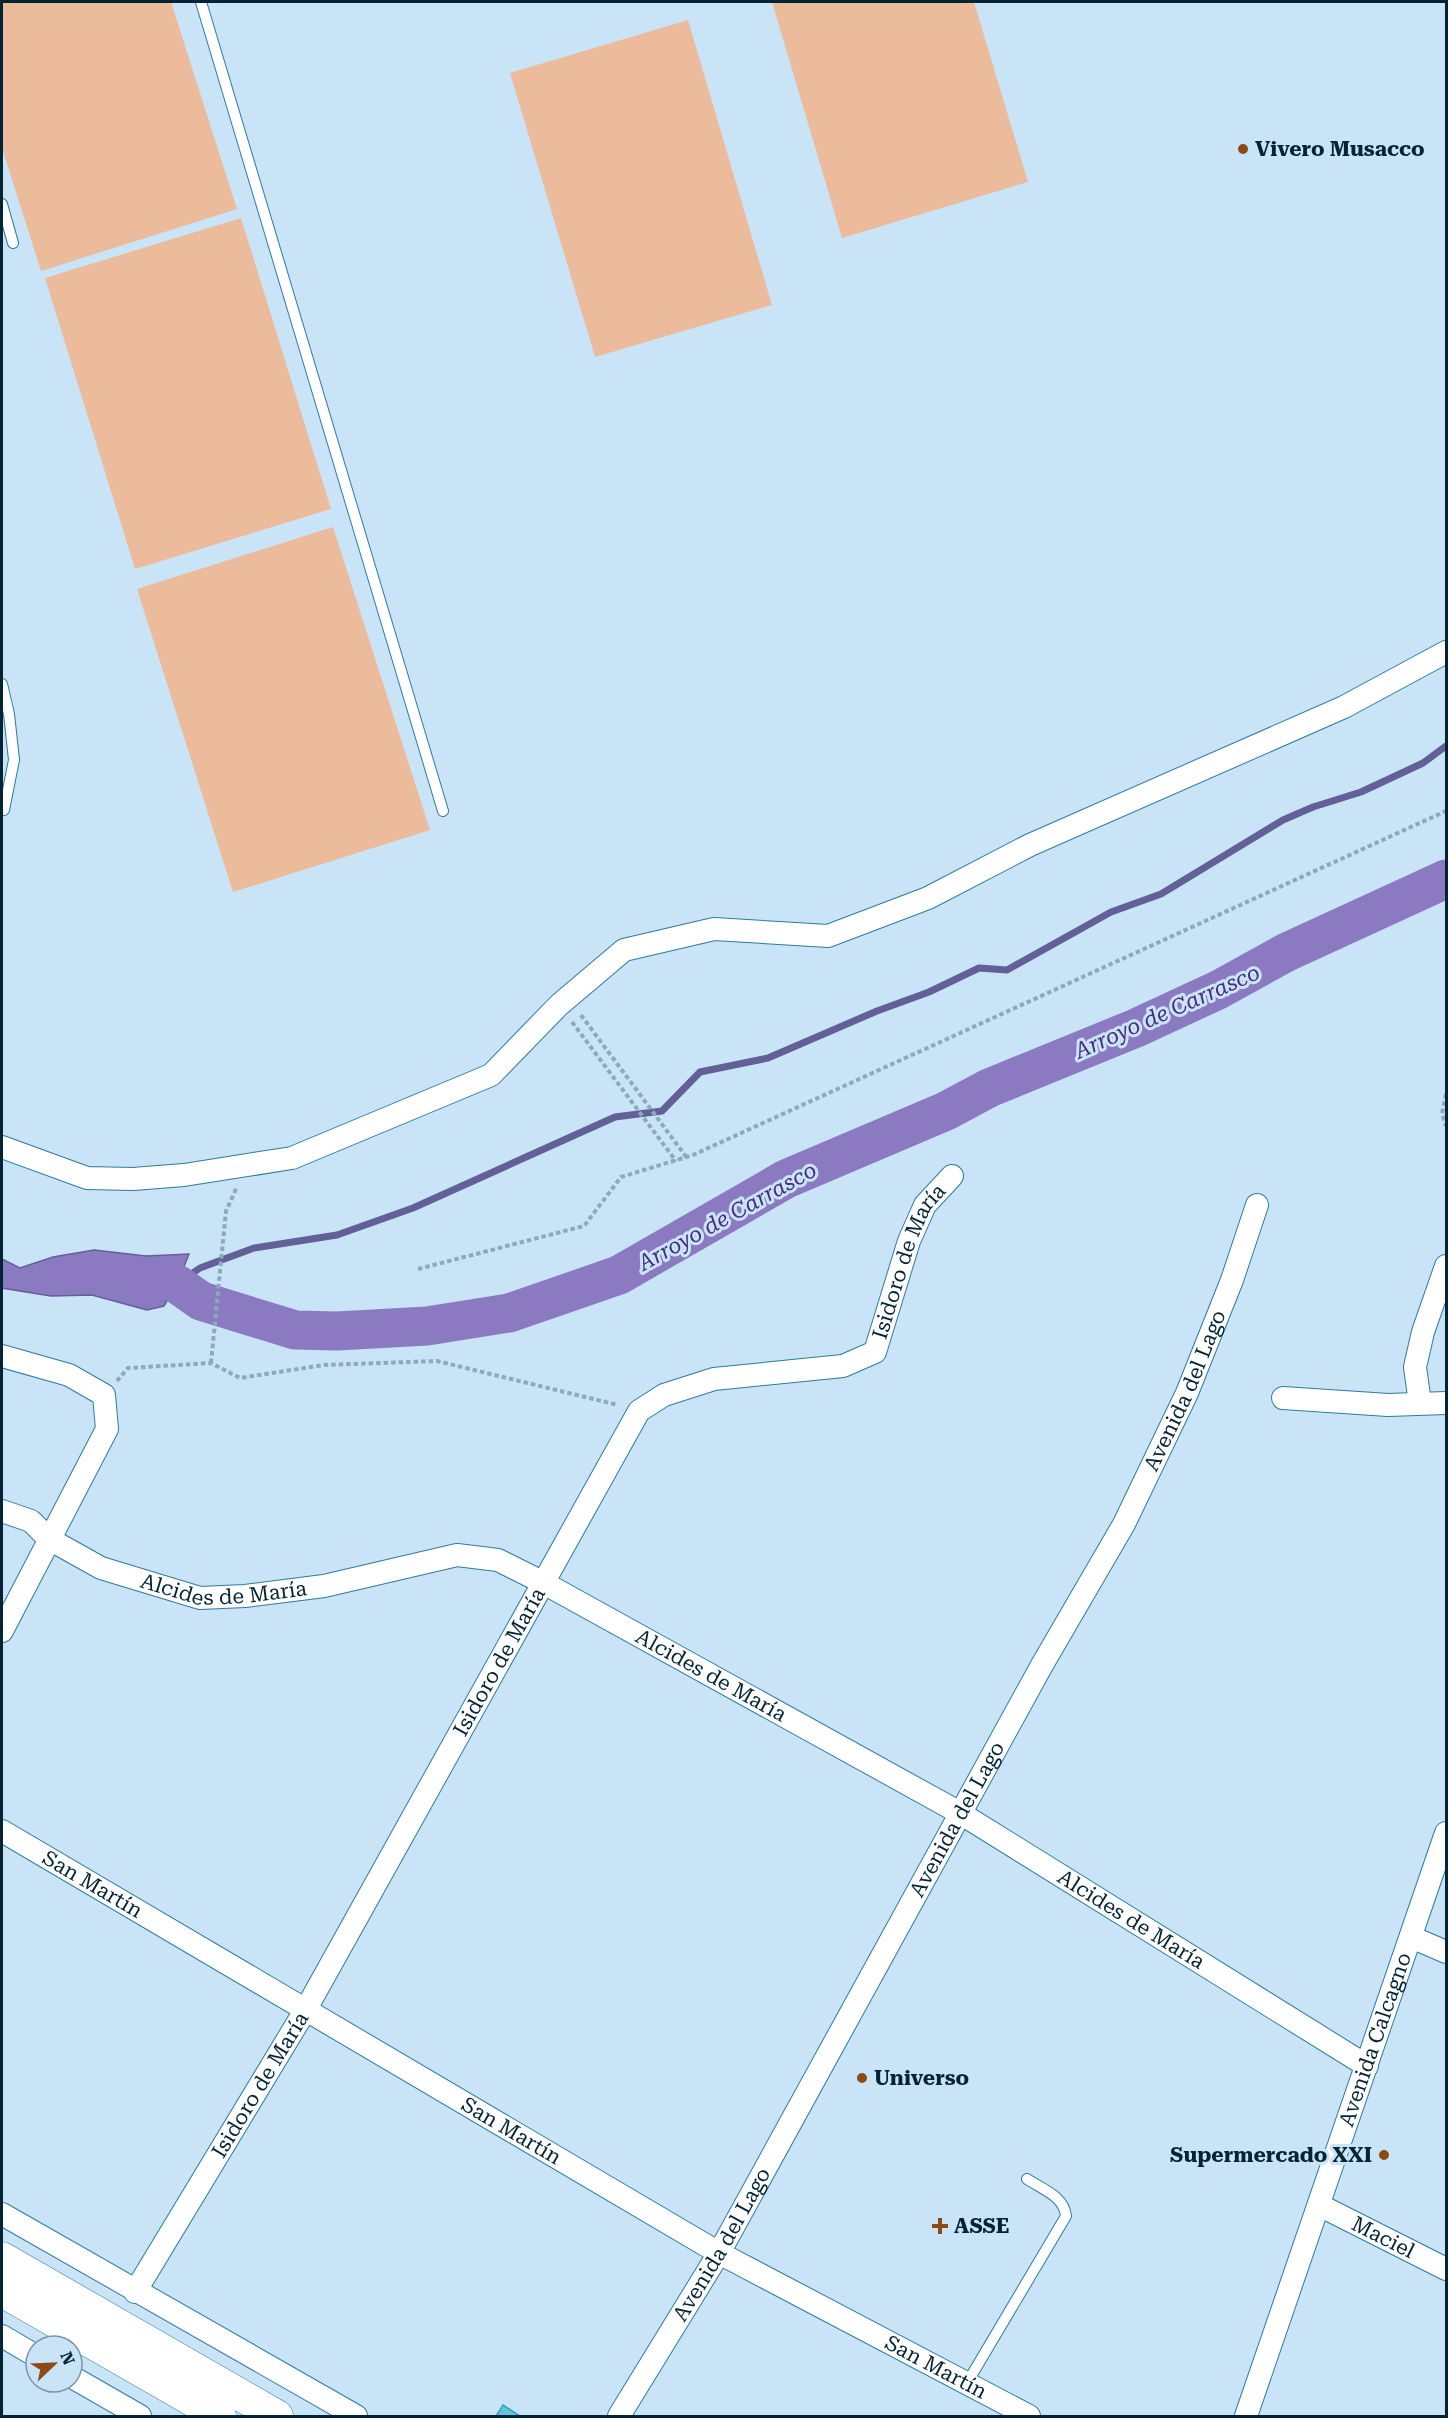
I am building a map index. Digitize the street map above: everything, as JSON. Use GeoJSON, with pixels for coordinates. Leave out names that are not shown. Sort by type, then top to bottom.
{"type":"FeatureCollection","features":[{"type":"Feature","properties":{"kind":"main road"},"geometry":{"type":"LineString","coordinates":[[2,2258],[276,2416]]}},
{"type":"Feature","properties":{"kind":"main road"},"geometry":{"type":"LineString","coordinates":[[2,2291],[220,2416]]}},
{"type":"Feature","properties":{"kind":"street"},"geometry":{"type":"LineString","coordinates":[[2,1147],[87,1178],[133,1179],[184,1175],[292,1158],[491,1076],[563,1001],[624,950],[714,929],[828,936],[928,898],[1030,845],[1344,707],[1446,652]]}},
{"type":"Feature","properties":{"kind":"street","name":"Isidoro de María"},"geometry":{"type":"LineString","coordinates":[[135,2292],[306,2009],[639,1411],[664,1395],[714,1379],[843,1366],[875,1352],[909,1241],[925,1205],[952,1176]]}},
{"type":"Feature","properties":{"kind":"street","name":"Avenida del Lago"},"geometry":{"type":"LineString","coordinates":[[619,2416],[719,2253],[1042,1665],[1124,1524],[1187,1393],[1232,1280],[1257,1205]]}},
{"type":"Feature","properties":{"kind":"street"},"geometry":{"type":"LineString","coordinates":[[1420,1403],[1415,1367],[1423,1332],[1446,1266]]}},
{"type":"Feature","properties":{"kind":"street"},"geometry":{"type":"LineString","coordinates":[[2,1356],[69,1375],[104,1395],[107,1429],[2,1631]]}},
{"type":"Feature","properties":{"kind":"street"},"geometry":{"type":"LineString","coordinates":[[1283,1398],[1388,1405],[1446,1403]]}},
{"type":"Feature","properties":{"kind":"street","name":"Alcides de María"},"geometry":{"type":"LineString","coordinates":[[2,1511],[31,1521],[49,1539],[101,1568],[200,1598],[245,1596],[324,1586],[457,1555],[498,1560],[542,1582],[960,1813],[1367,2066]]}},
{"type":"Feature","properties":{"kind":"street","name":"San Martín"},"geometry":{"type":"LineString","coordinates":[[2,1831],[719,2253],[1029,2416]]}},
{"type":"Feature","properties":{"kind":"street","name":"Avenida Calcagno"},"geometry":{"type":"LineString","coordinates":[[1246,2416],[1446,1833]]}},
{"type":"Feature","properties":{"kind":"street"},"geometry":{"type":"LineString","coordinates":[[1411,1937],[1446,1952]]}},
{"type":"Feature","properties":{"kind":"street","name":"Maciel"},"geometry":{"type":"LineString","coordinates":[[1319,2205],[1446,2269]]}},
{"type":"Feature","properties":{"kind":"street"},"geometry":{"type":"LineString","coordinates":[[2,2214],[135,2292],[356,2416]]}},
{"type":"Feature","properties":{"kind":"street"},"geometry":{"type":"LineString","coordinates":[[2,2336],[24,2349]]}},
{"type":"Feature","properties":{"kind":"street"},"geometry":{"type":"LineString","coordinates":[[84,2384],[140,2416]]}},
{"type":"Feature","properties":{"kind":"lane"},"geometry":{"type":"LineString","coordinates":[[201,2],[444,812]]}},
{"type":"Feature","properties":{"kind":"lane"},"geometry":{"type":"LineString","coordinates":[[2,204],[13,243]]}},
{"type":"Feature","properties":{"kind":"lane"},"geometry":{"type":"LineString","coordinates":[[2,684],[9,714],[14,760],[4,810]]}},
{"type":"Feature","properties":{"kind":"lane"},"geometry":{"type":"LineString","coordinates":[[966,2383],[1066,2216],[1061,2200],[1027,2179]]}},
{"type":"Feature","properties":{"kind":"path"},"geometry":{"type":"LineString","coordinates":[[418,1269],[584,1226],[621,1177],[687,1158],[1446,811]]}},
{"type":"Feature","properties":{"kind":"path"},"geometry":{"type":"LineString","coordinates":[[563,1001],[602,1044],[687,1158]]}},
{"type":"Feature","properties":{"kind":"path"},"geometry":{"type":"LineString","coordinates":[[563,1001],[593,1050],[676,1161]]}},
{"type":"Feature","properties":{"kind":"path"},"geometry":{"type":"LineString","coordinates":[[1446,1094],[1442,1114],[1446,1126]]}},
{"type":"Feature","properties":{"kind":"path"},"geometry":{"type":"LineString","coordinates":[[211,1363],[226,1210]]}},
{"type":"Feature","properties":{"kind":"path"},"geometry":{"type":"LineString","coordinates":[[104,1395],[128,1368],[211,1363],[240,1378],[324,1365],[437,1361],[639,1411]]}},
{"type":"Feature","properties":{"kind":"shaded area"},"geometry":{"type":"Polygon","coordinates":[[[2,2],[171,2],[237,209],[41,271],[2,148],[2,2]]]}},
{"type":"Feature","properties":{"kind":"shaded area"},"geometry":{"type":"Polygon","coordinates":[[[772,2],[974,2],[1028,182],[842,238],[772,2]]]}},
{"type":"Feature","properties":{"kind":"shaded area"},"geometry":{"type":"Polygon","coordinates":[[[688,20],[772,305],[595,357],[510,73],[688,20]]]}},
{"type":"Feature","properties":{"kind":"shaded area"},"geometry":{"type":"Polygon","coordinates":[[[241,218],[331,509],[135,569],[45,278],[241,218]]]}},
{"type":"Feature","properties":{"kind":"shaded area"},"geometry":{"type":"Polygon","coordinates":[[[333,527],[430,830],[233,892],[137,589],[333,527]]]}},
{"type":"Feature","properties":{"kind":"shaded area"},"geometry":{"type":"Polygon","coordinates":[[[94,1250],[146,1256],[189,1254],[177,1284],[164,1306],[147,1310],[92,1295],[51,1296],[2,1288],[2,1259],[20,1268],[53,1257],[94,1250]]]}},
{"type":"Feature","properties":{"kind":"building"},"geometry":{"type":"Polygon","coordinates":[[[503,2405],[520,2416],[496,2416],[503,2405]]]}},
{"type":"Feature","properties":{"kind":"waterway"},"geometry":{"type":"LineString","coordinates":[[177,1284],[200,1268],[254,1248],[337,1235],[413,1208],[615,1117],[662,1111],[700,1072],[768,1058],[877,1011],[929,992],[979,968],[1007,970],[1111,912],[1161,894],[1283,820],[1313,807],[1361,792],[1423,763],[1446,746]]}},
{"type":"Feature","properties":{"kind":"waterway","name":"Arroyo de Carrasco"},"geometry":{"type":"LineString","coordinates":[[125,1275],[165,1279],[177,1284],[201,1301],[295,1330],[337,1331],[427,1326],[509,1313],[619,1275],[786,1179],[946,1111],[989,1088],[1136,1028],[1218,990],[1287,952],[1446,879]]}},
{"type":"Feature","properties":{"kind":"place","name":"Vivero Musacco"},"geometry":{"type":"Point","coordinates":[1243,149]}},
{"type":"Feature","properties":{"kind":"place","name":"Universo"},"geometry":{"type":"Point","coordinates":[862,2078]}},
{"type":"Feature","properties":{"kind":"place","name":"Supermercado XXI"},"geometry":{"type":"Point","coordinates":[1384,2155]}},
{"type":"Feature","properties":{"kind":"place","name":"ASSE"},"geometry":{"type":"Point","coordinates":[940,2226]}}]}
